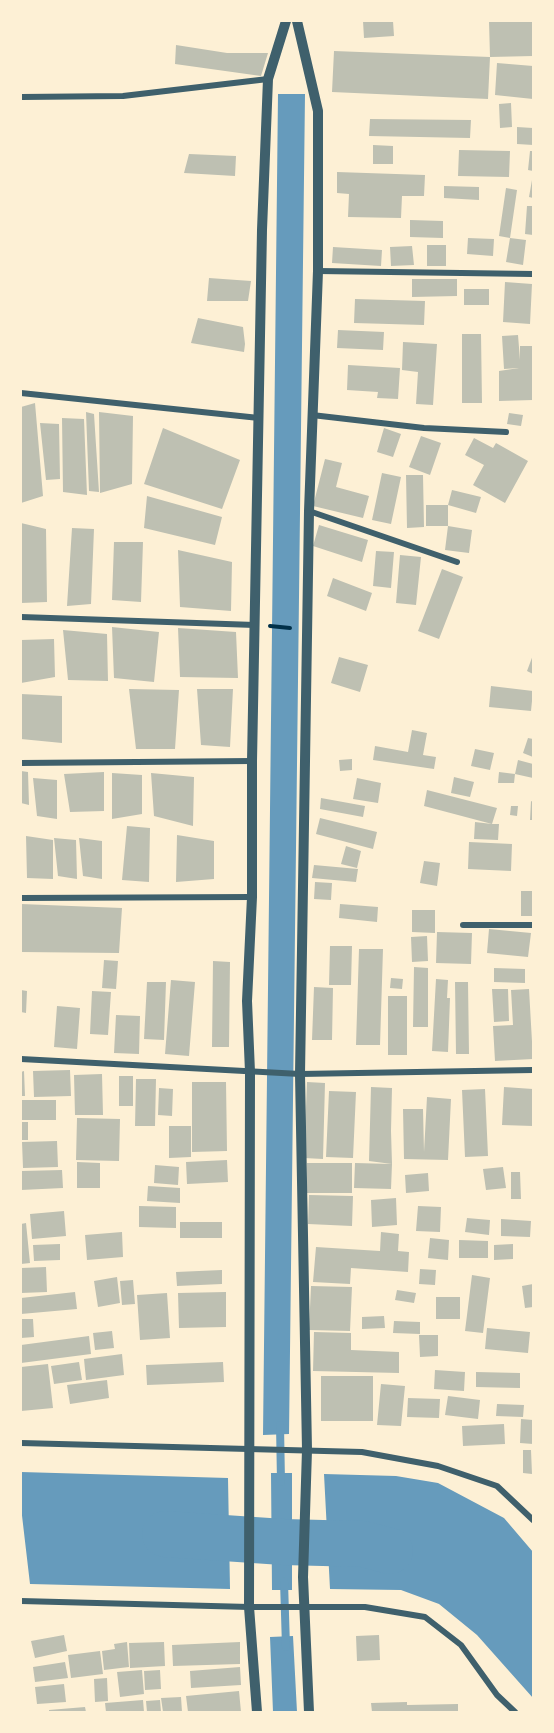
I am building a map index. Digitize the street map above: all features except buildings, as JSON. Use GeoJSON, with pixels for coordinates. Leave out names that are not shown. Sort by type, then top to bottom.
{"type":"FeatureCollection","features":[{"type":"Feature","properties":{"kind":"street"},"geometry":{"type":"LineString","coordinates":[[257,1712],[249,1606],[249,1467],[254,1449],[248,1001],[252,897],[252,761],[261,240],[268,79],[286,21]]}},
{"type":"Feature","properties":{"kind":"street"},"geometry":{"type":"LineString","coordinates":[[297,21],[318,111],[318,271],[311,415],[300,1074],[303,1450],[305,1465],[301,1606],[309,1712]]}},
{"type":"Feature","properties":{"kind":"street"},"geometry":{"type":"LineString","coordinates":[[21,97],[123,96],[268,79]]}},
{"type":"Feature","properties":{"kind":"street"},"geometry":{"type":"LineString","coordinates":[[318,271],[533,274]]}},
{"type":"Feature","properties":{"kind":"street"},"geometry":{"type":"LineString","coordinates":[[21,393],[259,418]]}},
{"type":"Feature","properties":{"kind":"street"},"geometry":{"type":"LineString","coordinates":[[311,415],[424,428],[506,432]]}},
{"type":"Feature","properties":{"kind":"street"},"geometry":{"type":"LineString","coordinates":[[309,512],[457,562]]}},
{"type":"Feature","properties":{"kind":"street"},"geometry":{"type":"LineString","coordinates":[[21,617],[255,625]]}},
{"type":"Feature","properties":{"kind":"street"},"geometry":{"type":"LineString","coordinates":[[21,763],[252,761]]}},
{"type":"Feature","properties":{"kind":"street"},"geometry":{"type":"LineString","coordinates":[[21,898],[252,897]]}},
{"type":"Feature","properties":{"kind":"street"},"geometry":{"type":"LineString","coordinates":[[463,925],[533,925]]}},
{"type":"Feature","properties":{"kind":"street"},"geometry":{"type":"LineString","coordinates":[[21,1059],[300,1074],[533,1070]]}},
{"type":"Feature","properties":{"kind":"street"},"geometry":{"type":"LineString","coordinates":[[21,1443],[362,1452],[438,1466],[497,1486],[533,1520]]}},
{"type":"Feature","properties":{"kind":"street"},"geometry":{"type":"LineString","coordinates":[[21,1601],[365,1606],[424,1617],[461,1645],[497,1695],[515,1712]]}},
{"type":"Feature","properties":{"kind":"water"},"geometry":{"type":"Polygon","coordinates":[[[278,94],[305,94],[289,1434],[263,1435],[278,94]]]}},
{"type":"Feature","properties":{"kind":"water"},"geometry":{"type":"Polygon","coordinates":[[[21,1472],[228,1478],[230,1589],[30,1584],[21,1507],[21,1472]]]}},
{"type":"Feature","properties":{"kind":"water"},"geometry":{"type":"Polygon","coordinates":[[[271,1473],[292,1473],[292,1590],[272,1590],[271,1473]]]}},
{"type":"Feature","properties":{"kind":"water"},"geometry":{"type":"Polygon","coordinates":[[[324,1474],[396,1476],[438,1483],[504,1518],[533,1552],[533,1698],[477,1635],[439,1604],[401,1590],[330,1589],[324,1474]]]}},
{"type":"Feature","properties":{"kind":"water"},"geometry":{"type":"Polygon","coordinates":[[[293,1636],[297,1712],[273,1712],[270,1637],[293,1636]]]}},
{"type":"Feature","properties":{"kind":"waterway"},"geometry":{"type":"LineString","coordinates":[[280,1425],[281,1482]]}},
{"type":"Feature","properties":{"kind":"waterway"},"geometry":{"type":"LineString","coordinates":[[165,1534],[283,1542],[363,1544],[390,1551]]}},
{"type":"Feature","properties":{"kind":"waterway"},"geometry":{"type":"LineString","coordinates":[[284,1581],[286,1647]]}}]}
